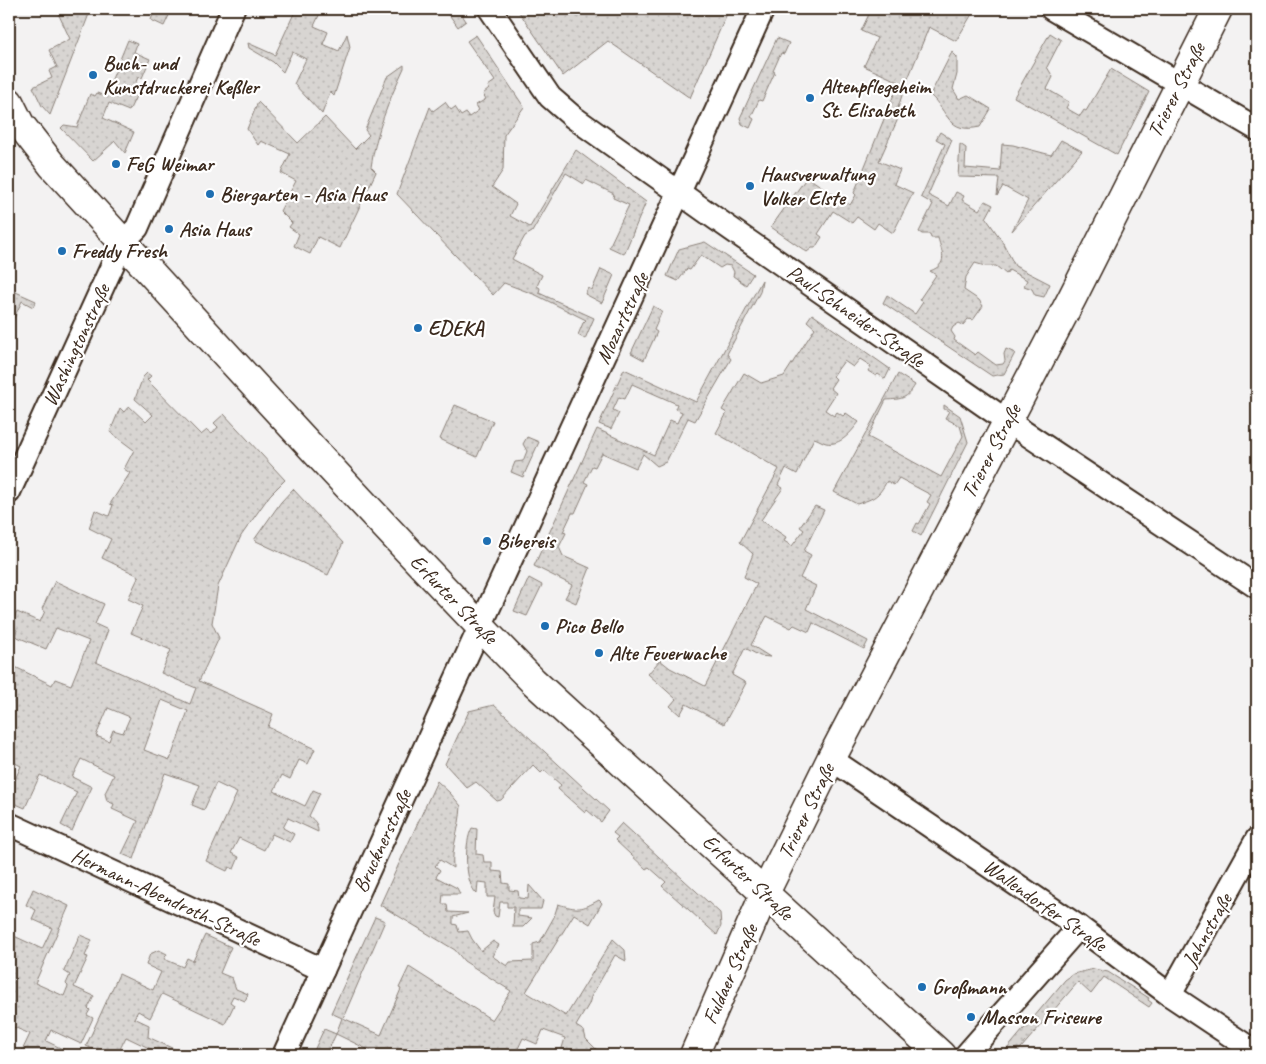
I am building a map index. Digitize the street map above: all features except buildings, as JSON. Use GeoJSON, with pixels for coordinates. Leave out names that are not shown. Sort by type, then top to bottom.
{"type":"FeatureCollection","features":[{"type":"Feature","properties":{"kind":"street","name":"Washingtonstraße"},"geometry":{"type":"LineString","coordinates":[[9,492],[123,242],[136,228],[233,9]]}},
{"type":"Feature","properties":{"kind":"street","name":"Paul-Schneider-Straße"},"geometry":{"type":"LineString","coordinates":[[490,9],[550,97],[572,117],[1007,421],[1257,587]]}},
{"type":"Feature","properties":{"kind":"street","name":"Mozartstraße"},"geometry":{"type":"LineString","coordinates":[[481,628],[762,9]]}},
{"type":"Feature","properties":{"kind":"street"},"geometry":{"type":"LineString","coordinates":[[1052,9],[1257,129]]}},
{"type":"Feature","properties":{"kind":"street","name":"Trierer Straße"},"geometry":{"type":"LineString","coordinates":[[766,892],[831,759],[1072,298],[1218,9]]}},
{"type":"Feature","properties":{"kind":"street","name":"Erfurter Straße"},"geometry":{"type":"LineString","coordinates":[[9,102],[20,124],[52,165],[481,628],[533,681],[766,892],[814,939],[941,1055]]}},
{"type":"Feature","properties":{"kind":"street","name":"Brucknerstraße"},"geometry":{"type":"LineString","coordinates":[[284,1055],[481,628]]}},
{"type":"Feature","properties":{"kind":"street","name":"Wallendorfer Straße"},"geometry":{"type":"LineString","coordinates":[[831,759],[1079,927],[1170,995],[1257,1053]]}},
{"type":"Feature","properties":{"kind":"street","name":"Hermann-Abendroth-Straße"},"geometry":{"type":"LineString","coordinates":[[9,824],[323,970]]}},
{"type":"Feature","properties":{"kind":"street","name":"Jahnstraße"},"geometry":{"type":"LineString","coordinates":[[1170,995],[1257,839]]}},
{"type":"Feature","properties":{"kind":"street","name":"Fuldaer Straße"},"geometry":{"type":"LineString","coordinates":[[694,1055],[766,892]]}},
{"type":"Feature","properties":{"kind":"street"},"geometry":{"type":"LineString","coordinates":[[966,1055],[1079,927]]}},
{"type":"Feature","properties":{"kind":"shaded area"},"geometry":{"type":"Polygon","coordinates":[[[66,9],[91,9],[50,115],[42,106],[33,87],[52,78],[49,71],[57,67],[49,50],[70,39],[58,13],[66,9]]]}},
{"type":"Feature","properties":{"kind":"shaded area"},"geometry":{"type":"Polygon","coordinates":[[[155,9],[172,9],[164,26],[151,20],[155,9]]]}},
{"type":"Feature","properties":{"kind":"shaded area"},"geometry":{"type":"Polygon","coordinates":[[[296,9],[322,9],[314,26],[328,32],[323,44],[339,51],[347,34],[350,47],[334,96],[330,92],[322,114],[294,84],[306,59],[292,52],[283,72],[273,62],[249,48],[248,43],[275,55],[296,9]]]}},
{"type":"Feature","properties":{"kind":"shaded area"},"geometry":{"type":"Polygon","coordinates":[[[445,9],[458,9],[466,21],[458,27],[445,9]]]}},
{"type":"Feature","properties":{"kind":"shaded area"},"geometry":{"type":"Polygon","coordinates":[[[517,9],[729,9],[690,98],[608,41],[563,76],[517,9]]]}},
{"type":"Feature","properties":{"kind":"shaded area"},"geometry":{"type":"Polygon","coordinates":[[[863,9],[975,9],[956,41],[929,27],[905,86],[897,111],[897,121],[879,161],[900,170],[894,184],[913,193],[893,233],[878,223],[874,229],[857,217],[852,223],[833,211],[818,234],[822,237],[815,248],[807,252],[771,227],[807,177],[850,205],[856,195],[854,193],[899,82],[864,66],[877,38],[861,31],[870,12],[863,9]]]}},
{"type":"Feature","properties":{"kind":"shaded area"},"geometry":{"type":"Polygon","coordinates":[[[1050,33],[1061,40],[1047,67],[1053,77],[1047,89],[1069,102],[1066,108],[1080,116],[1084,110],[1086,111],[1111,69],[1149,92],[1117,155],[1014,97],[1050,33]]]}},
{"type":"Feature","properties":{"kind":"shaded area"},"geometry":{"type":"Polygon","coordinates":[[[476,35],[524,107],[504,135],[503,170],[492,187],[516,204],[510,216],[530,227],[576,150],[646,202],[624,254],[609,247],[629,205],[613,198],[614,194],[586,180],[584,184],[566,173],[532,232],[525,236],[512,259],[542,275],[537,286],[540,288],[539,293],[594,318],[585,339],[578,335],[586,320],[536,295],[504,283],[493,295],[397,194],[430,107],[433,111],[445,102],[451,110],[455,107],[461,116],[466,113],[469,117],[479,110],[476,105],[486,99],[483,94],[489,89],[488,86],[495,81],[467,41],[476,35]]]}},
{"type":"Feature","properties":{"kind":"shaded area"},"geometry":{"type":"Polygon","coordinates":[[[777,38],[789,43],[784,54],[781,53],[762,101],[759,100],[751,117],[754,119],[750,128],[742,124],[740,118],[777,38]]]}},
{"type":"Feature","properties":{"kind":"shaded area"},"geometry":{"type":"Polygon","coordinates":[[[128,40],[137,44],[134,52],[150,59],[142,78],[138,77],[134,87],[139,90],[129,111],[109,103],[103,118],[134,132],[125,153],[115,141],[93,161],[61,128],[64,125],[77,127],[90,94],[95,96],[97,93],[105,96],[128,40]]]}},
{"type":"Feature","properties":{"kind":"shaded area"},"geometry":{"type":"Polygon","coordinates":[[[952,52],[957,57],[957,74],[953,89],[959,99],[968,95],[991,109],[980,127],[969,128],[955,124],[930,95],[952,52]]]}},
{"type":"Feature","properties":{"kind":"shaded area"},"geometry":{"type":"Polygon","coordinates":[[[404,65],[376,141],[371,167],[376,172],[340,248],[318,237],[310,254],[294,246],[299,234],[289,227],[292,223],[280,211],[296,181],[281,173],[290,154],[261,141],[258,145],[247,129],[258,102],[298,143],[325,117],[355,149],[369,135],[365,130],[387,77],[404,65]]]}},
{"type":"Feature","properties":{"kind":"shaded area"},"geometry":{"type":"Polygon","coordinates":[[[940,132],[952,140],[928,195],[949,206],[956,192],[964,196],[962,200],[979,210],[985,201],[993,205],[986,218],[1002,241],[1015,266],[1050,284],[1044,297],[1035,295],[1032,289],[1024,286],[1027,280],[1009,270],[1006,274],[996,266],[985,266],[975,263],[966,277],[964,290],[979,300],[983,306],[973,320],[968,319],[963,325],[959,323],[953,327],[951,331],[955,337],[954,340],[975,355],[978,352],[996,365],[1003,364],[1005,361],[1004,354],[1006,349],[1015,353],[1004,374],[992,376],[883,303],[887,295],[915,314],[923,302],[919,300],[936,275],[930,271],[940,265],[943,258],[938,238],[931,238],[930,234],[919,232],[933,204],[921,197],[945,144],[936,139],[940,132]]]}},
{"type":"Feature","properties":{"kind":"shaded area"},"geometry":{"type":"Polygon","coordinates":[[[1061,140],[1082,151],[1012,231],[1028,200],[1003,186],[997,196],[999,178],[958,177],[960,144],[966,148],[965,168],[1000,171],[1002,144],[1051,155],[1061,140]]]}},
{"type":"Feature","properties":{"kind":"shaded area"},"geometry":{"type":"Polygon","coordinates":[[[705,242],[753,274],[746,285],[733,276],[734,272],[731,266],[725,265],[720,268],[701,255],[690,270],[687,269],[678,281],[667,276],[679,249],[705,242]]]}},
{"type":"Feature","properties":{"kind":"shaded area"},"geometry":{"type":"Polygon","coordinates":[[[601,269],[614,275],[602,303],[585,294],[588,288],[592,290],[601,269]]]}},
{"type":"Feature","properties":{"kind":"shaded area"},"geometry":{"type":"Polygon","coordinates":[[[762,280],[760,292],[727,354],[731,359],[695,421],[688,418],[666,462],[657,466],[643,454],[636,468],[602,453],[595,467],[592,466],[584,482],[588,484],[575,513],[572,513],[563,532],[566,533],[559,547],[563,556],[590,568],[576,603],[565,598],[572,585],[534,566],[597,429],[654,455],[670,420],[677,423],[682,412],[675,409],[677,404],[632,384],[625,399],[619,397],[613,410],[619,413],[611,429],[599,424],[624,369],[696,402],[762,280]]]}},
{"type":"Feature","properties":{"kind":"shaded area"},"geometry":{"type":"Polygon","coordinates":[[[9,289],[36,301],[33,307],[22,301],[9,329],[9,289]]]}},
{"type":"Feature","properties":{"kind":"shaded area"},"geometry":{"type":"Polygon","coordinates":[[[653,306],[662,311],[654,330],[657,332],[644,360],[631,353],[653,306]]]}},
{"type":"Feature","properties":{"kind":"shaded area"},"geometry":{"type":"Polygon","coordinates":[[[812,314],[890,369],[885,379],[878,374],[876,376],[868,371],[871,366],[860,359],[853,367],[844,361],[833,376],[836,379],[830,388],[836,393],[825,410],[834,416],[837,412],[843,416],[846,413],[859,422],[845,437],[836,442],[826,443],[814,438],[797,474],[786,468],[778,485],[783,488],[761,520],[786,537],[784,541],[792,546],[804,530],[800,527],[815,506],[824,510],[804,551],[811,555],[800,578],[816,586],[806,609],[868,641],[864,649],[813,623],[809,632],[794,625],[791,628],[767,616],[751,645],[770,657],[760,656],[745,648],[732,675],[746,683],[724,724],[686,704],[680,715],[670,706],[676,699],[648,674],[660,660],[670,668],[705,686],[757,584],[744,577],[753,554],[740,542],[779,469],[716,433],[727,413],[722,410],[744,373],[761,383],[784,376],[815,328],[807,321],[812,314]]]}},
{"type":"Feature","properties":{"kind":"shaded area"},"geometry":{"type":"Polygon","coordinates":[[[147,373],[151,376],[147,380],[201,435],[207,430],[212,434],[218,427],[214,423],[224,414],[285,480],[270,495],[241,536],[218,586],[212,623],[219,638],[199,681],[273,714],[268,727],[315,749],[308,764],[299,760],[290,779],[282,775],[274,791],[305,806],[313,790],[320,793],[309,816],[316,823],[318,832],[288,818],[283,828],[294,834],[290,842],[272,834],[264,850],[239,838],[231,853],[239,857],[234,869],[229,867],[227,871],[206,861],[237,793],[216,783],[204,810],[192,805],[200,785],[165,773],[134,859],[122,854],[138,821],[112,809],[114,804],[107,801],[105,793],[114,775],[81,759],[72,777],[92,787],[72,831],[61,825],[77,792],[40,775],[25,808],[9,801],[9,793],[21,766],[9,760],[9,684],[14,673],[9,671],[9,664],[52,685],[55,679],[71,685],[89,641],[56,628],[46,649],[15,636],[17,630],[10,626],[17,612],[40,622],[45,611],[42,609],[55,581],[104,604],[95,624],[108,630],[96,662],[190,704],[196,688],[161,673],[171,650],[131,633],[143,606],[128,599],[139,576],[102,558],[111,539],[89,528],[95,510],[109,516],[113,505],[110,504],[130,473],[124,469],[134,450],[110,432],[120,408],[124,412],[129,406],[146,422],[153,415],[135,399],[143,377],[147,373]],[[162,700],[144,750],[170,760],[188,711],[162,700]],[[108,708],[96,736],[109,741],[113,730],[123,733],[130,717],[108,708]]]}},
{"type":"Feature","properties":{"kind":"shaded area"},"geometry":{"type":"Polygon","coordinates":[[[898,374],[915,385],[907,396],[886,400],[868,437],[941,477],[963,436],[960,426],[945,418],[949,411],[944,409],[944,405],[960,416],[968,442],[921,536],[913,531],[930,504],[927,502],[931,495],[899,478],[894,485],[887,481],[881,491],[875,496],[857,504],[834,492],[898,374]]]}},
{"type":"Feature","properties":{"kind":"shaded area"},"geometry":{"type":"Polygon","coordinates":[[[455,405],[493,421],[477,457],[440,439],[455,405]]]}},
{"type":"Feature","properties":{"kind":"shaded area"},"geometry":{"type":"Polygon","coordinates":[[[527,437],[539,442],[523,477],[511,472],[515,462],[523,461],[527,451],[523,444],[527,437]]]}},
{"type":"Feature","properties":{"kind":"shaded area"},"geometry":{"type":"Polygon","coordinates":[[[293,489],[343,543],[328,575],[254,540],[281,502],[293,489]]]}},
{"type":"Feature","properties":{"kind":"shaded area"},"geometry":{"type":"Polygon","coordinates":[[[529,578],[542,585],[527,616],[514,611],[529,578]]]}},
{"type":"Feature","properties":{"kind":"shaded area"},"geometry":{"type":"Polygon","coordinates":[[[494,705],[609,811],[601,822],[587,810],[585,813],[558,789],[561,785],[544,770],[541,773],[533,765],[501,800],[497,801],[476,782],[467,788],[445,764],[469,711],[494,705]]]}},
{"type":"Feature","properties":{"kind":"shaded area"},"geometry":{"type":"Polygon","coordinates":[[[437,781],[461,806],[453,852],[453,868],[440,860],[435,866],[440,870],[436,877],[457,888],[460,894],[443,894],[442,904],[447,904],[448,912],[468,913],[453,917],[453,924],[457,925],[459,932],[468,931],[481,951],[493,941],[499,945],[492,956],[507,966],[510,962],[533,961],[533,944],[540,942],[554,917],[558,904],[579,908],[599,900],[602,903],[590,924],[574,914],[526,992],[566,1016],[613,939],[625,950],[626,961],[615,955],[576,1026],[584,1031],[586,1039],[602,1055],[560,1055],[565,1038],[543,1030],[537,1044],[523,1038],[515,1055],[377,1055],[336,1034],[342,1018],[331,1013],[375,917],[385,921],[343,1018],[381,1035],[409,967],[492,1020],[511,991],[464,961],[455,950],[380,905],[437,781]]]}},
{"type":"Feature","properties":{"kind":"shaded area"},"geometry":{"type":"Polygon","coordinates":[[[622,823],[720,913],[721,926],[717,935],[662,886],[666,882],[649,867],[646,869],[615,840],[618,837],[613,833],[622,823]]]}},
{"type":"Feature","properties":{"kind":"shaded area"},"geometry":{"type":"Polygon","coordinates":[[[472,828],[477,829],[476,854],[483,855],[484,862],[492,862],[492,871],[502,872],[503,883],[509,884],[509,890],[518,891],[519,898],[528,899],[529,885],[543,901],[541,909],[518,909],[518,916],[532,918],[523,927],[513,927],[514,907],[507,907],[507,902],[500,902],[498,917],[495,916],[493,912],[495,897],[487,897],[487,883],[478,882],[477,894],[473,889],[467,862],[469,834],[472,828]]]}},
{"type":"Feature","properties":{"kind":"shaded area"},"geometry":{"type":"Polygon","coordinates":[[[33,889],[69,906],[35,983],[64,996],[70,975],[64,971],[80,935],[92,940],[85,956],[88,957],[74,987],[94,996],[87,1015],[93,1018],[81,1044],[51,1030],[46,1041],[75,1055],[20,1055],[30,1034],[9,1025],[9,943],[12,935],[42,949],[52,928],[32,919],[36,910],[26,905],[33,889]]]}},
{"type":"Feature","properties":{"kind":"shaded area"},"geometry":{"type":"Polygon","coordinates":[[[205,935],[231,947],[220,973],[232,978],[236,989],[248,994],[245,1001],[233,996],[230,1002],[234,1005],[225,1024],[162,994],[150,1018],[138,1011],[134,1018],[149,1025],[148,1037],[187,1055],[148,1055],[151,1049],[126,1037],[117,1055],[107,1055],[86,1046],[119,974],[153,990],[161,972],[146,965],[150,954],[159,950],[167,954],[164,959],[183,967],[187,958],[193,961],[205,935]]]}},
{"type":"Feature","properties":{"kind":"shaded area"},"geometry":{"type":"Polygon","coordinates":[[[1094,969],[1108,972],[1149,998],[1148,1000],[1152,1003],[1149,1007],[1104,977],[1091,994],[1078,982],[1015,1055],[1002,1055],[1065,980],[1073,974],[1094,969]]]}},
{"type":"Feature","properties":{"kind":"shaded area"},"geometry":{"type":"Polygon","coordinates":[[[324,1029],[336,1034],[326,1055],[312,1055],[324,1029]]]}},
{"type":"Feature","properties":{"kind":"place","name":"Buch- und Kunstdruckerei Keßler"},"geometry":{"type":"Point","coordinates":[93,75]}},
{"type":"Feature","properties":{"kind":"place","name":"Altenpflegeheim St. Elisabeth"},"geometry":{"type":"Point","coordinates":[810,98]}},
{"type":"Feature","properties":{"kind":"place","name":"FeG Weimar"},"geometry":{"type":"Point","coordinates":[116,164]}},
{"type":"Feature","properties":{"kind":"place","name":"Hausverwaltung Volker Elste"},"geometry":{"type":"Point","coordinates":[750,186]}},
{"type":"Feature","properties":{"kind":"place","name":"Biergarten - Asia Haus"},"geometry":{"type":"Point","coordinates":[210,194]}},
{"type":"Feature","properties":{"kind":"place","name":"Asia Haus"},"geometry":{"type":"Point","coordinates":[169,229]}},
{"type":"Feature","properties":{"kind":"place","name":"Freddy Fresh"},"geometry":{"type":"Point","coordinates":[62,251]}},
{"type":"Feature","properties":{"kind":"place","name":"EDEKA"},"geometry":{"type":"Point","coordinates":[418,328]}},
{"type":"Feature","properties":{"kind":"place","name":"Bibereis"},"geometry":{"type":"Point","coordinates":[487,541]}},
{"type":"Feature","properties":{"kind":"place","name":"Pico Bello"},"geometry":{"type":"Point","coordinates":[545,626]}},
{"type":"Feature","properties":{"kind":"place","name":"Alte Feuerwache"},"geometry":{"type":"Point","coordinates":[599,653]}},
{"type":"Feature","properties":{"kind":"place","name":"Großmann"},"geometry":{"type":"Point","coordinates":[922,987]}},
{"type":"Feature","properties":{"kind":"place","name":"Masson Friseure"},"geometry":{"type":"Point","coordinates":[971,1017]}}]}
